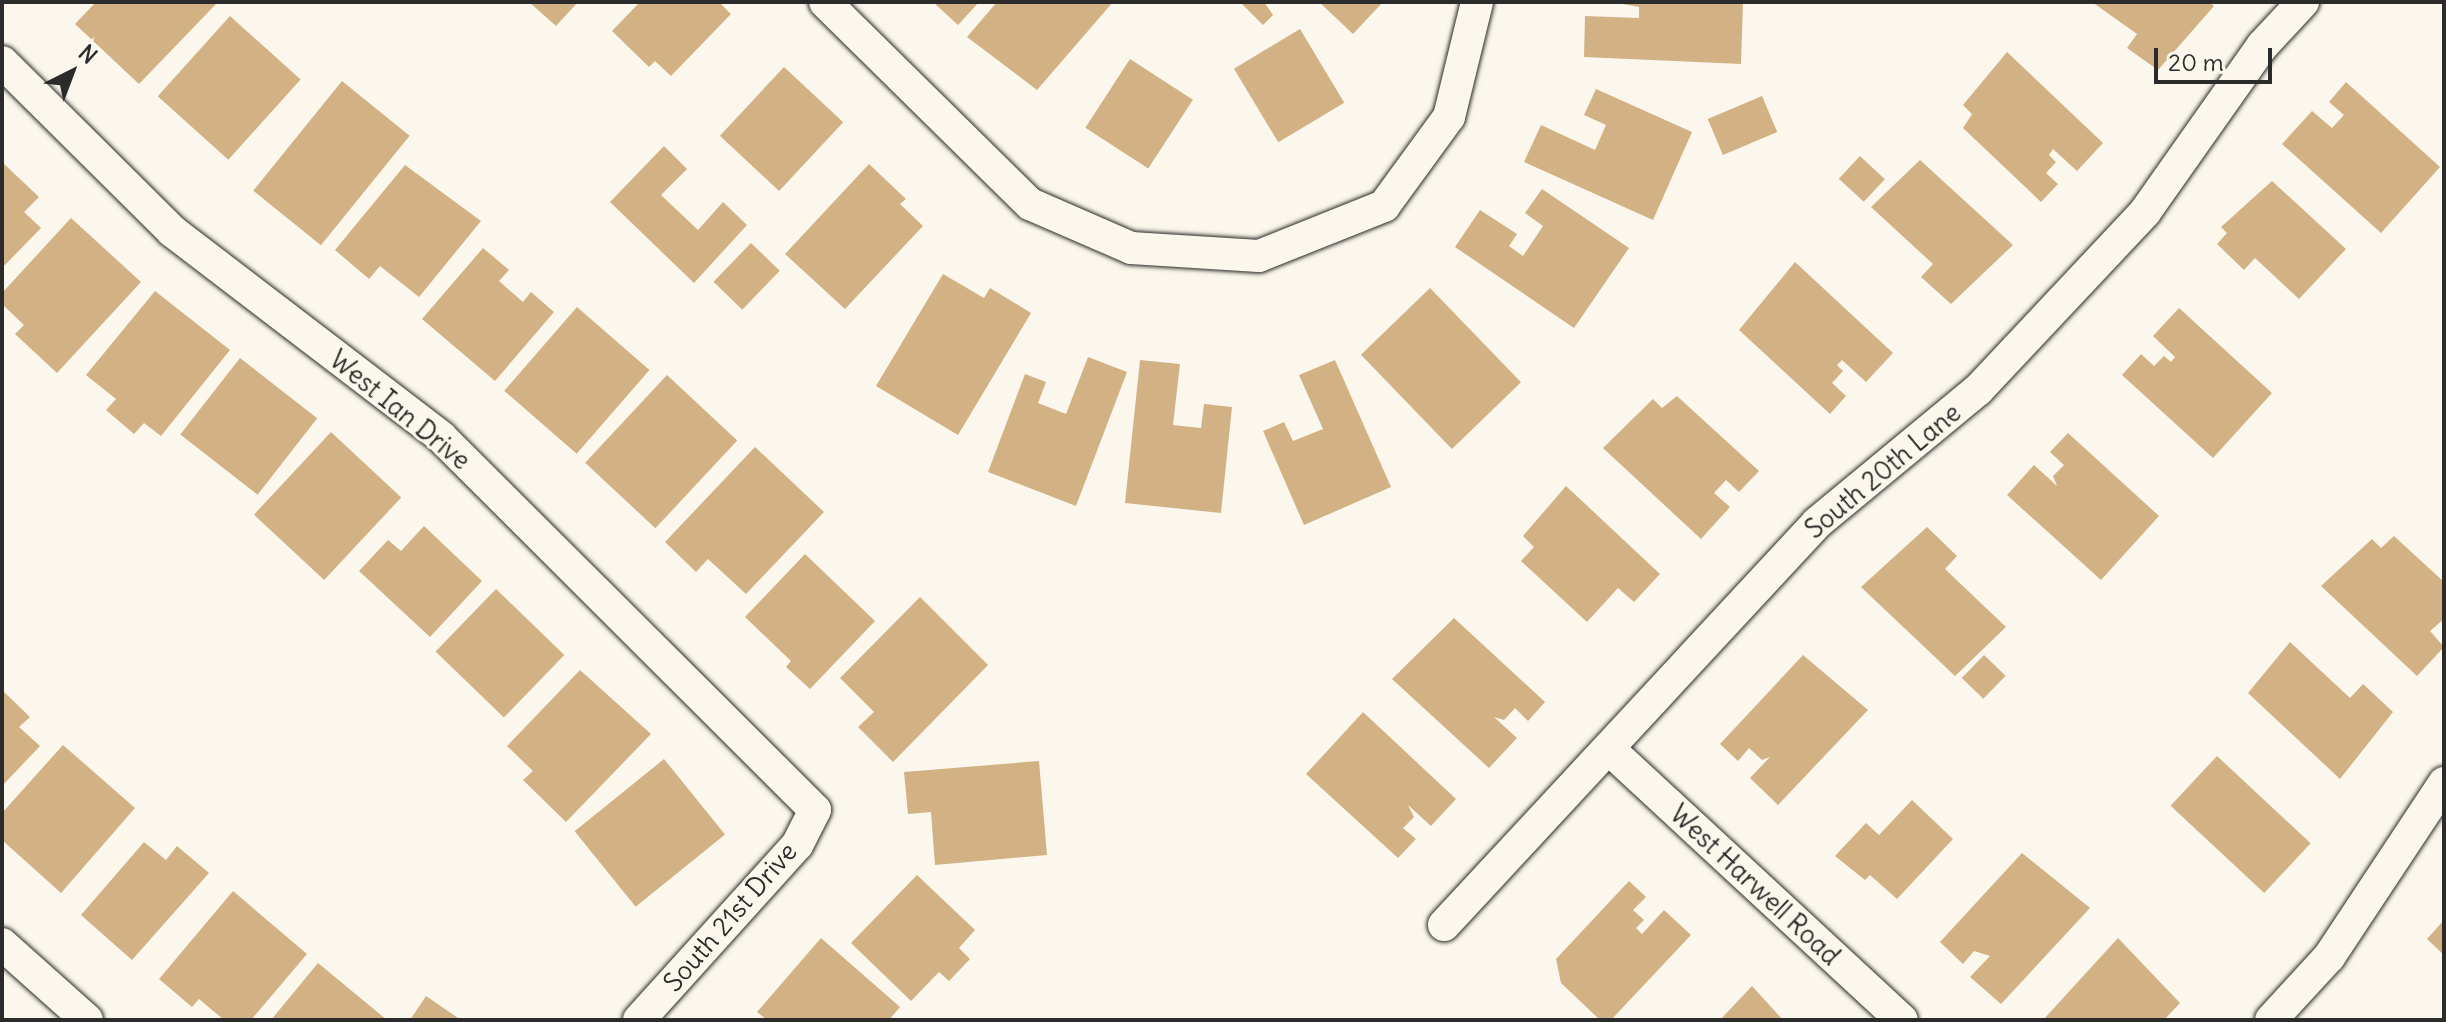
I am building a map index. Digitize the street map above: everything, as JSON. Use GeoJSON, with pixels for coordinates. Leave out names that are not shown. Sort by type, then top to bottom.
{"type":"FeatureCollection","features":[{"type":"Feature","properties":{"kind":"street"},"geometry":{"type":"LineString","coordinates":[[825,2],[1030,204],[1131,248],[1259,256],[1384,206],[1449,117],[1477,2]]}},
{"type":"Feature","properties":{"kind":"street","name":"South 20th Lane"},"geometry":{"type":"LineString","coordinates":[[1444,925],[1817,523],[1978,390],[2135,224],[2263,45],[2303,2]]}},
{"type":"Feature","properties":{"kind":"street","name":"West Ian Drive"},"geometry":{"type":"LineString","coordinates":[[2,62],[172,231],[441,437],[815,810]]}},
{"type":"Feature","properties":{"kind":"street","name":"West Harwell Road"},"geometry":{"type":"LineString","coordinates":[[1609,749],[1902,1020]]}},
{"type":"Feature","properties":{"kind":"street"},"geometry":{"type":"LineString","coordinates":[[2271,1020],[2329,957],[2444,783]]}},
{"type":"Feature","properties":{"kind":"street","name":"South 21st Drive"},"geometry":{"type":"LineString","coordinates":[[639,1020],[797,845],[815,810]]}},
{"type":"Feature","properties":{"kind":"street"},"geometry":{"type":"LineString","coordinates":[[2,944],[87,1020]]}},
{"type":"Feature","properties":{"kind":"building"},"geometry":{"type":"Polygon","coordinates":[[[96,2],[218,2],[139,84],[75,24],[96,2]]]}},
{"type":"Feature","properties":{"kind":"building"},"geometry":{"type":"Polygon","coordinates":[[[529,2],[578,2],[556,26],[529,2]]]}},
{"type":"Feature","properties":{"kind":"building"},"geometry":{"type":"Polygon","coordinates":[[[640,2],[719,2],[731,14],[671,76],[655,61],[649,67],[612,31],[640,2]]]}},
{"type":"Feature","properties":{"kind":"building"},"geometry":{"type":"Polygon","coordinates":[[[933,2],[979,2],[958,25],[933,2]]]}},
{"type":"Feature","properties":{"kind":"building"},"geometry":{"type":"Polygon","coordinates":[[[997,2],[1113,2],[1037,90],[967,37],[997,2]]]}},
{"type":"Feature","properties":{"kind":"building"},"geometry":{"type":"Polygon","coordinates":[[[1240,2],[1264,2],[1273,15],[1263,25],[1240,2]]]}},
{"type":"Feature","properties":{"kind":"building"},"geometry":{"type":"Polygon","coordinates":[[[1319,2],[1383,2],[1353,34],[1319,2]]]}},
{"type":"Feature","properties":{"kind":"building"},"geometry":{"type":"Polygon","coordinates":[[[1611,2],[1743,2],[1741,64],[1584,57],[1585,16],[1639,18],[1639,7],[1611,2]]]}},
{"type":"Feature","properties":{"kind":"building"},"geometry":{"type":"Polygon","coordinates":[[[2092,2],[2209,2],[2214,6],[2158,70],[2127,48],[2137,34],[2092,2]]]}},
{"type":"Feature","properties":{"kind":"building"},"geometry":{"type":"Polygon","coordinates":[[[230,16],[301,80],[228,160],[158,96],[230,16]]]}},
{"type":"Feature","properties":{"kind":"building"},"geometry":{"type":"Polygon","coordinates":[[[1300,29],[1344,103],[1278,142],[1234,69],[1300,29]]]}},
{"type":"Feature","properties":{"kind":"building"},"geometry":{"type":"Polygon","coordinates":[[[2007,52],[2103,143],[2077,171],[2053,149],[2049,155],[2056,162],[2046,173],[2058,184],[2041,202],[1963,128],[1972,114],[1963,105],[2007,52]]]}},
{"type":"Feature","properties":{"kind":"building"},"geometry":{"type":"Polygon","coordinates":[[[1130,59],[1193,100],[1148,169],[1085,128],[1130,59]]]}},
{"type":"Feature","properties":{"kind":"building"},"geometry":{"type":"Polygon","coordinates":[[[784,67],[843,122],[779,191],[720,136],[784,67]]]}},
{"type":"Feature","properties":{"kind":"building"},"geometry":{"type":"Polygon","coordinates":[[[342,81],[410,136],[321,245],[253,191],[342,81]]]}},
{"type":"Feature","properties":{"kind":"building"},"geometry":{"type":"Polygon","coordinates":[[[2346,82],[2440,167],[2381,233],[2282,144],[2312,111],[2332,128],[2344,115],[2329,102],[2346,82]]]}},
{"type":"Feature","properties":{"kind":"building"},"geometry":{"type":"Polygon","coordinates":[[[1596,89],[1692,132],[1653,220],[1524,162],[1541,125],[1595,150],[1606,125],[1584,115],[1596,89]]]}},
{"type":"Feature","properties":{"kind":"building"},"geometry":{"type":"Polygon","coordinates":[[[1762,96],[1777,132],[1723,155],[1708,119],[1762,96]]]}},
{"type":"Feature","properties":{"kind":"building"},"geometry":{"type":"Polygon","coordinates":[[[664,146],[687,169],[661,195],[698,230],[723,202],[747,225],[694,283],[610,202],[664,146]]]}},
{"type":"Feature","properties":{"kind":"building"},"geometry":{"type":"Polygon","coordinates":[[[1860,156],[1885,179],[1864,202],[1839,179],[1860,156]]]}},
{"type":"Feature","properties":{"kind":"building"},"geometry":{"type":"Polygon","coordinates":[[[1920,160],[2013,245],[1951,304],[1921,277],[1933,264],[1871,207],[1920,160]]]}},
{"type":"Feature","properties":{"kind":"building"},"geometry":{"type":"Polygon","coordinates":[[[2,162],[39,197],[24,212],[41,228],[2,268],[2,162]]]}},
{"type":"Feature","properties":{"kind":"building"},"geometry":{"type":"Polygon","coordinates":[[[869,164],[906,199],[900,204],[923,226],[845,309],[785,254],[869,164]]]}},
{"type":"Feature","properties":{"kind":"building"},"geometry":{"type":"Polygon","coordinates":[[[405,165],[481,221],[419,297],[380,266],[369,279],[335,250],[405,165]]]}},
{"type":"Feature","properties":{"kind":"building"},"geometry":{"type":"Polygon","coordinates":[[[2272,181],[2346,249],[2299,299],[2255,258],[2244,270],[2217,244],[2227,233],[2221,227],[2272,181]]]}},
{"type":"Feature","properties":{"kind":"building"},"geometry":{"type":"Polygon","coordinates":[[[1542,189],[1629,248],[1574,328],[1455,247],[1480,210],[1517,234],[1509,246],[1523,256],[1543,226],[1525,213],[1542,189]]]}},
{"type":"Feature","properties":{"kind":"building"},"geometry":{"type":"Polygon","coordinates":[[[71,218],[141,282],[57,373],[15,334],[24,325],[2,304],[2,293],[71,218]]]}},
{"type":"Feature","properties":{"kind":"building"},"geometry":{"type":"Polygon","coordinates":[[[751,243],[780,271],[742,310],[713,282],[751,243]]]}},
{"type":"Feature","properties":{"kind":"building"},"geometry":{"type":"Polygon","coordinates":[[[483,248],[509,270],[499,281],[523,302],[531,292],[554,312],[495,381],[422,319],[483,248]]]}},
{"type":"Feature","properties":{"kind":"building"},"geometry":{"type":"Polygon","coordinates":[[[1795,262],[1893,353],[1866,382],[1842,360],[1837,365],[1843,371],[1832,383],[1846,396],[1830,414],[1739,330],[1795,262]]]}},
{"type":"Feature","properties":{"kind":"building"},"geometry":{"type":"Polygon","coordinates":[[[943,274],[984,298],[990,288],[1031,313],[958,435],[876,386],[943,274]]]}},
{"type":"Feature","properties":{"kind":"building"},"geometry":{"type":"Polygon","coordinates":[[[1430,288],[1521,382],[1452,449],[1361,355],[1430,288]]]}},
{"type":"Feature","properties":{"kind":"building"},"geometry":{"type":"Polygon","coordinates":[[[155,291],[230,350],[161,436],[144,423],[134,434],[106,410],[116,399],[86,375],[155,291]]]}},
{"type":"Feature","properties":{"kind":"building"},"geometry":{"type":"Polygon","coordinates":[[[577,307],[649,370],[577,454],[504,391],[577,307]]]}},
{"type":"Feature","properties":{"kind":"building"},"geometry":{"type":"Polygon","coordinates":[[[2179,308],[2272,393],[2213,458],[2122,375],[2141,354],[2154,366],[2164,356],[2171,362],[2175,357],[2153,336],[2179,308]]]}},
{"type":"Feature","properties":{"kind":"building"},"geometry":{"type":"Polygon","coordinates":[[[1088,357],[1127,372],[1076,506],[988,472],[1025,374],[1046,382],[1038,403],[1066,414],[1088,357]]]}},
{"type":"Feature","properties":{"kind":"building"},"geometry":{"type":"Polygon","coordinates":[[[240,358],[317,418],[258,495],[180,434],[240,358]]]}},
{"type":"Feature","properties":{"kind":"building"},"geometry":{"type":"Polygon","coordinates":[[[1140,360],[1180,364],[1173,425],[1201,428],[1204,404],[1232,407],[1221,513],[1125,503],[1140,360]]]}},
{"type":"Feature","properties":{"kind":"building"},"geometry":{"type":"Polygon","coordinates":[[[1335,360],[1391,487],[1304,525],[1263,431],[1284,422],[1293,441],[1323,429],[1299,375],[1335,360]]]}},
{"type":"Feature","properties":{"kind":"building"},"geometry":{"type":"Polygon","coordinates":[[[667,375],[737,440],[655,528],[585,463],[667,375]]]}},
{"type":"Feature","properties":{"kind":"building"},"geometry":{"type":"Polygon","coordinates":[[[1677,396],[1759,471],[1739,492],[1726,480],[1714,493],[1730,507],[1701,539],[1603,448],[1653,399],[1662,408],[1677,396]]]}},
{"type":"Feature","properties":{"kind":"building"},"geometry":{"type":"Polygon","coordinates":[[[331,432],[401,497],[324,580],[254,515],[331,432]]]}},
{"type":"Feature","properties":{"kind":"building"},"geometry":{"type":"Polygon","coordinates":[[[2068,433],[2159,516],[2101,580],[2007,495],[2034,465],[2057,486],[2053,476],[2064,465],[2050,452],[2068,433]]]}},
{"type":"Feature","properties":{"kind":"building"},"geometry":{"type":"Polygon","coordinates":[[[755,447],[824,512],[746,594],[708,559],[696,572],[665,542],[755,447]]]}},
{"type":"Feature","properties":{"kind":"building"},"geometry":{"type":"Polygon","coordinates":[[[1566,486],[1660,574],[1634,602],[1618,588],[1587,622],[1521,561],[1534,547],[1523,536],[1566,486]]]}},
{"type":"Feature","properties":{"kind":"building"},"geometry":{"type":"Polygon","coordinates":[[[424,526],[482,581],[430,637],[359,571],[388,540],[401,551],[424,526]]]}},
{"type":"Feature","properties":{"kind":"building"},"geometry":{"type":"Polygon","coordinates":[[[1927,527],[1957,556],[1945,569],[2006,627],[1955,676],[1861,587],[1927,527]]]}},
{"type":"Feature","properties":{"kind":"building"},"geometry":{"type":"Polygon","coordinates":[[[2394,536],[2444,582],[2444,619],[2430,631],[2444,647],[2417,676],[2321,586],[2372,539],[2381,548],[2394,536]]]}},
{"type":"Feature","properties":{"kind":"building"},"geometry":{"type":"Polygon","coordinates":[[[805,554],[875,621],[810,689],[786,667],[791,661],[745,617],[805,554]]]}},
{"type":"Feature","properties":{"kind":"building"},"geometry":{"type":"Polygon","coordinates":[[[496,589],[564,655],[504,718],[436,652],[496,589]]]}},
{"type":"Feature","properties":{"kind":"building"},"geometry":{"type":"Polygon","coordinates":[[[920,597],[988,665],[893,762],[858,727],[874,712],[840,678],[920,597]]]}},
{"type":"Feature","properties":{"kind":"building"},"geometry":{"type":"Polygon","coordinates":[[[1454,618],[1545,702],[1528,721],[1515,708],[1504,720],[1494,717],[1517,738],[1489,768],[1392,679],[1454,618]]]}},
{"type":"Feature","properties":{"kind":"building"},"geometry":{"type":"Polygon","coordinates":[[[2290,642],[2350,698],[2363,684],[2393,712],[2340,779],[2248,693],[2290,642]]]}},
{"type":"Feature","properties":{"kind":"building"},"geometry":{"type":"Polygon","coordinates":[[[1803,655],[1868,710],[1778,805],[1750,778],[1770,757],[1762,760],[1749,748],[1738,761],[1720,744],[1803,655]]]}},
{"type":"Feature","properties":{"kind":"building"},"geometry":{"type":"Polygon","coordinates":[[[1984,655],[2006,676],[1983,699],[1962,678],[1984,655]]]}},
{"type":"Feature","properties":{"kind":"building"},"geometry":{"type":"Polygon","coordinates":[[[580,670],[651,734],[566,822],[523,780],[533,771],[507,746],[580,670]]]}},
{"type":"Feature","properties":{"kind":"building"},"geometry":{"type":"Polygon","coordinates":[[[2,690],[30,717],[19,727],[40,746],[2,786],[2,690]]]}},
{"type":"Feature","properties":{"kind":"building"},"geometry":{"type":"Polygon","coordinates":[[[1363,712],[1456,799],[1431,826],[1408,805],[1414,817],[1403,828],[1416,839],[1398,858],[1306,774],[1363,712]]]}},
{"type":"Feature","properties":{"kind":"building"},"geometry":{"type":"Polygon","coordinates":[[[63,745],[135,808],[61,893],[2,840],[2,813],[63,745]]]}},
{"type":"Feature","properties":{"kind":"building"},"geometry":{"type":"Polygon","coordinates":[[[2217,756],[2311,843],[2264,893],[2171,806],[2217,756]]]}},
{"type":"Feature","properties":{"kind":"building"},"geometry":{"type":"Polygon","coordinates":[[[664,759],[725,834],[636,907],[575,831],[664,759]]]}},
{"type":"Feature","properties":{"kind":"building"},"geometry":{"type":"Polygon","coordinates":[[[1039,761],[1047,855],[935,865],[931,812],[908,814],[904,772],[1039,761]]]}},
{"type":"Feature","properties":{"kind":"building"},"geometry":{"type":"Polygon","coordinates":[[[1912,800],[1953,839],[1897,899],[1870,875],[1865,880],[1835,856],[1866,823],[1879,835],[1912,800]]]}},
{"type":"Feature","properties":{"kind":"building"},"geometry":{"type":"Polygon","coordinates":[[[144,842],[166,860],[177,846],[209,873],[132,960],[81,915],[144,842]]]}},
{"type":"Feature","properties":{"kind":"building"},"geometry":{"type":"Polygon","coordinates":[[[2022,853],[2090,908],[2001,1004],[1970,977],[1990,956],[1974,951],[1963,964],[1940,942],[2022,853]]]}},
{"type":"Feature","properties":{"kind":"building"},"geometry":{"type":"Polygon","coordinates":[[[917,875],[975,930],[959,948],[970,959],[949,981],[939,972],[911,1001],[851,943],[917,875]]]}},
{"type":"Feature","properties":{"kind":"building"},"geometry":{"type":"Polygon","coordinates":[[[1629,881],[1646,897],[1633,910],[1644,920],[1636,928],[1642,934],[1664,910],[1691,935],[1611,1020],[1600,1020],[1561,983],[1556,959],[1629,881]]]}},
{"type":"Feature","properties":{"kind":"building"},"geometry":{"type":"Polygon","coordinates":[[[233,891],[307,954],[251,1020],[224,1020],[199,999],[192,1007],[159,979],[233,891]]]}},
{"type":"Feature","properties":{"kind":"building"},"geometry":{"type":"Polygon","coordinates":[[[2444,920],[2444,955],[2427,939],[2444,920]]]}},
{"type":"Feature","properties":{"kind":"building"},"geometry":{"type":"Polygon","coordinates":[[[821,938],[900,1007],[889,1020],[767,1020],[757,1012],[821,938]]]}},
{"type":"Feature","properties":{"kind":"building"},"geometry":{"type":"Polygon","coordinates":[[[2118,938],[2180,1003],[2164,1020],[2043,1020],[2118,938]]]}},
{"type":"Feature","properties":{"kind":"building"},"geometry":{"type":"Polygon","coordinates":[[[318,963],[387,1020],[271,1020],[318,963]]]}},
{"type":"Feature","properties":{"kind":"building"},"geometry":{"type":"Polygon","coordinates":[[[1752,986],[1783,1020],[1720,1020],[1752,986]]]}},
{"type":"Feature","properties":{"kind":"building"},"geometry":{"type":"Polygon","coordinates":[[[426,996],[461,1020],[410,1020],[426,996]]]}}]}
